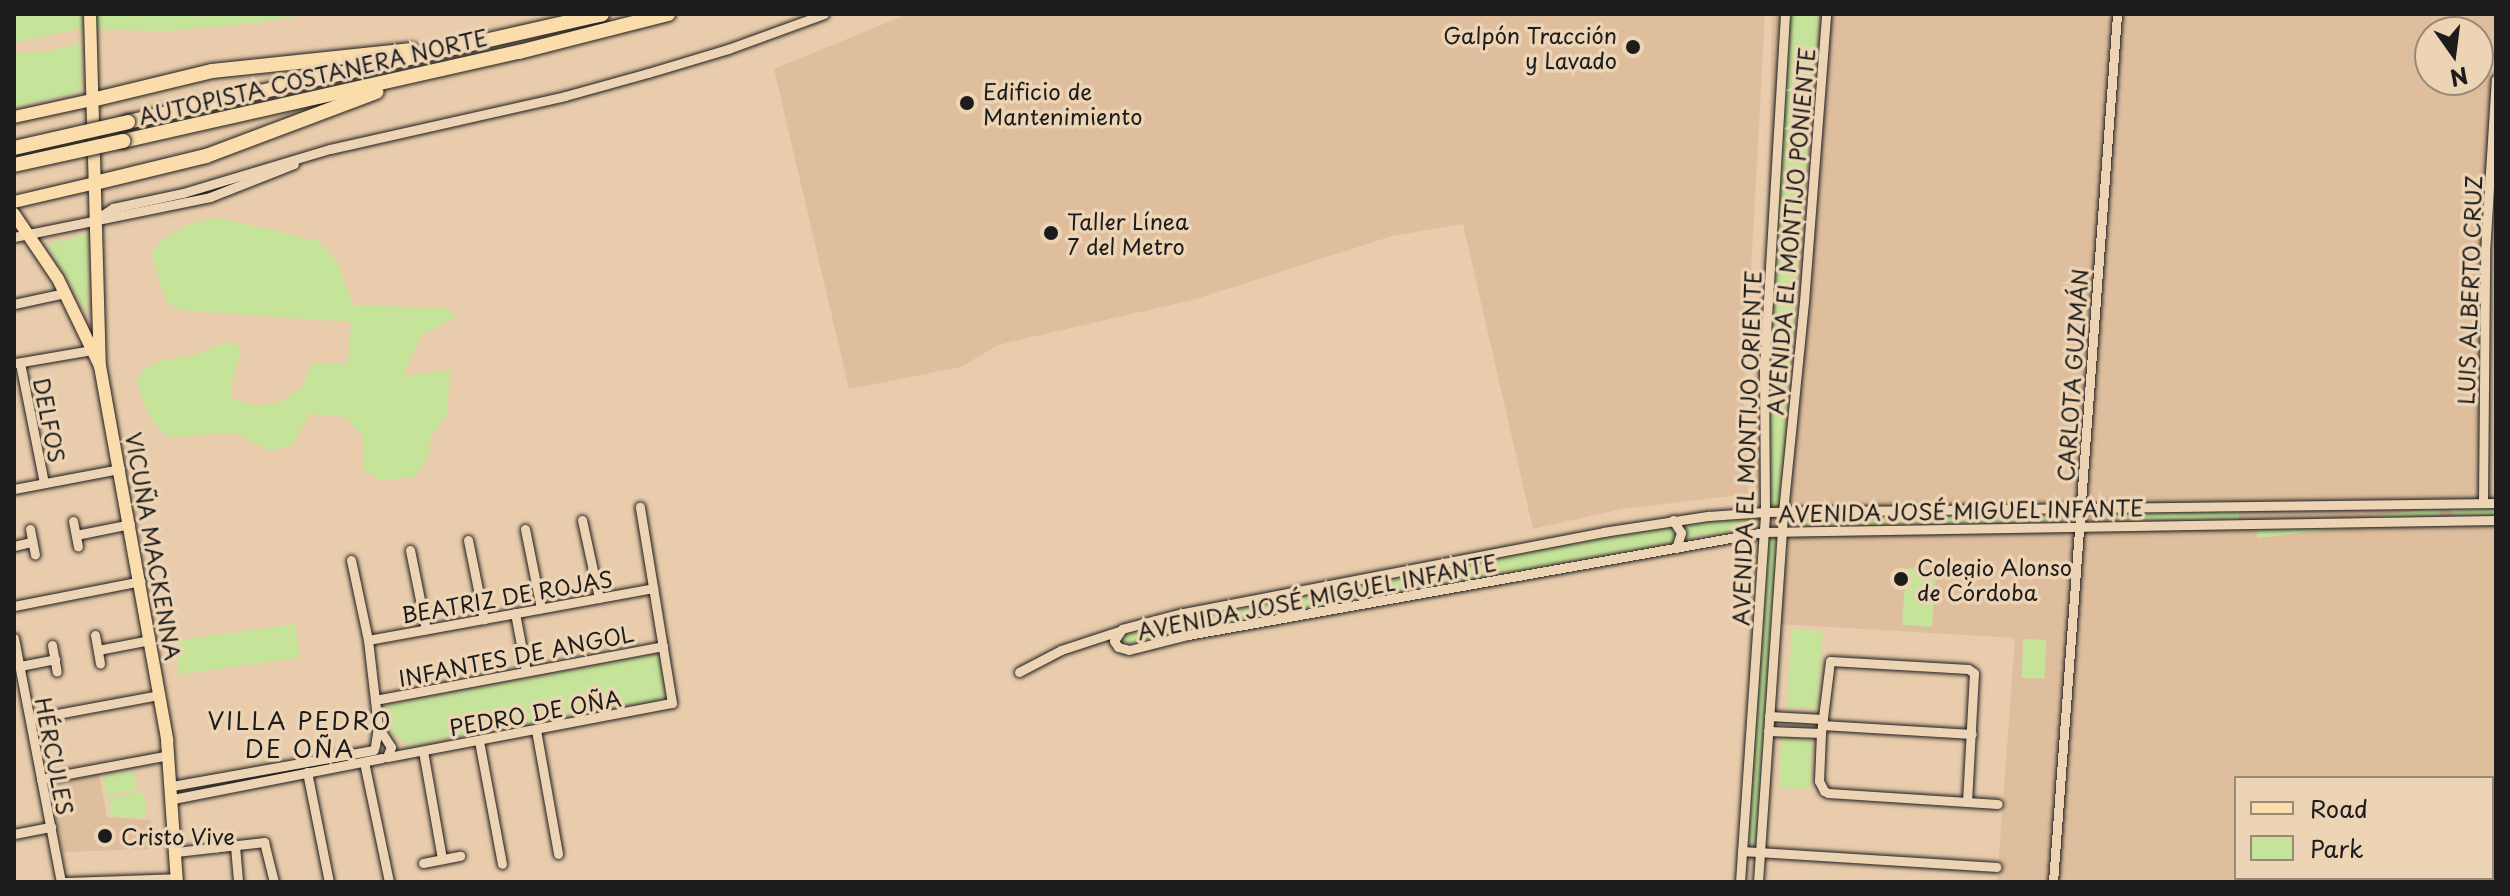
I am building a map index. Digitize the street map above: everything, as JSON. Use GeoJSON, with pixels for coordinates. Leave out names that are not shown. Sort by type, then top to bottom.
{"type":"FeatureCollection","features":[{"type":"Feature","properties":{"kind":"highway","name":"AUTOPISTA COSTANERA NORTE"},"geometry":{"type":"LineString","coordinates":[[14,148],[602,14]]}},
{"type":"Feature","properties":{"kind":"highway","name":"AUTOPISTA COSTANERA NORTE"},"geometry":{"type":"LineString","coordinates":[[14,165],[464,64],[668,14]]}},
{"type":"Feature","properties":{"kind":"highway"},"geometry":{"type":"LineString","coordinates":[[92,100],[212,71],[473,45]]}},
{"type":"Feature","properties":{"kind":"highway"},"geometry":{"type":"LineString","coordinates":[[95,183],[206,156],[328,108],[464,64]]}},
{"type":"Feature","properties":{"kind":"main road"},"geometry":{"type":"LineString","coordinates":[[90,14],[100,366]]}},
{"type":"Feature","properties":{"kind":"main road"},"geometry":{"type":"LineString","coordinates":[[14,117],[92,100]]}},
{"type":"Feature","properties":{"kind":"main road"},"geometry":{"type":"LineString","coordinates":[[14,202],[95,183]]}},
{"type":"Feature","properties":{"kind":"main road","name":"VICUÑA MACKENNA"},"geometry":{"type":"LineString","coordinates":[[14,214],[65,293],[100,366],[141,581],[169,755],[177,880]]}},
{"type":"Feature","properties":{"kind":"street"},"geometry":{"type":"LineString","coordinates":[[14,237],[95,220],[113,208],[183,193],[330,149],[565,96],[728,49],[824,14]]}},
{"type":"Feature","properties":{"kind":"street","name":"AVENIDA EL MONTIJO ORIENTE"},"geometry":{"type":"LineString","coordinates":[[1740,882],[1764,532],[1764,368],[1785,14]]}},
{"type":"Feature","properties":{"kind":"street","name":"AVENIDA EL MONTIJO PONIENTE"},"geometry":{"type":"LineString","coordinates":[[1758,882],[1783,512],[1804,302],[1826,14]]}},
{"type":"Feature","properties":{"kind":"street","name":"CARLOTA GUZMÁN"},"geometry":{"type":"LineString","coordinates":[[2053,882],[2117,14]]}},
{"type":"Feature","properties":{"kind":"street","name":"LUIS ALBERTO CRUZ"},"geometry":{"type":"LineString","coordinates":[[2483,503],[2485,252],[2496,79]]}},
{"type":"Feature","properties":{"kind":"street"},"geometry":{"type":"LineString","coordinates":[[14,304],[65,293]]}},
{"type":"Feature","properties":{"kind":"street"},"geometry":{"type":"LineString","coordinates":[[17,363],[92,350]]}},
{"type":"Feature","properties":{"kind":"street","name":"DELFOS"},"geometry":{"type":"LineString","coordinates":[[17,363],[44,483]]}},
{"type":"Feature","properties":{"kind":"street"},"geometry":{"type":"LineString","coordinates":[[14,489],[120,469]]}},
{"type":"Feature","properties":{"kind":"street","name":"AVENIDA JOSÉ MIGUEL INFANTE"},"geometry":{"type":"LineString","coordinates":[[2496,503],[1765,512],[1673,520],[1182,613],[1119,631],[1115,639],[1116,646],[1129,650],[1188,635],[1783,530],[2496,520]]}},
{"type":"Feature","properties":{"kind":"street"},"geometry":{"type":"LineString","coordinates":[[2250,505],[2246,514],[2250,524]]}},
{"type":"Feature","properties":{"kind":"street"},"geometry":{"type":"LineString","coordinates":[[640,507],[663,646]]}},
{"type":"Feature","properties":{"kind":"street"},"geometry":{"type":"LineString","coordinates":[[582,520],[599,598]]}},
{"type":"Feature","properties":{"kind":"street"},"geometry":{"type":"LineString","coordinates":[[1673,520],[1681,533],[1676,548]]}},
{"type":"Feature","properties":{"kind":"street"},"geometry":{"type":"LineString","coordinates":[[73,521],[78,547]]}},
{"type":"Feature","properties":{"kind":"street"},"geometry":{"type":"LineString","coordinates":[[76,535],[130,524]]}},
{"type":"Feature","properties":{"kind":"street"},"geometry":{"type":"LineString","coordinates":[[30,529],[35,555]]}},
{"type":"Feature","properties":{"kind":"street"},"geometry":{"type":"LineString","coordinates":[[525,529],[541,608]]}},
{"type":"Feature","properties":{"kind":"street"},"geometry":{"type":"LineString","coordinates":[[468,540],[484,619]]}},
{"type":"Feature","properties":{"kind":"street"},"geometry":{"type":"LineString","coordinates":[[14,546],[32,542]]}},
{"type":"Feature","properties":{"kind":"street"},"geometry":{"type":"LineString","coordinates":[[410,550],[426,629]]}},
{"type":"Feature","properties":{"kind":"street"},"geometry":{"type":"LineString","coordinates":[[351,560],[368,640],[378,727],[387,751]]}},
{"type":"Feature","properties":{"kind":"street"},"geometry":{"type":"LineString","coordinates":[[14,606],[141,581]]}},
{"type":"Feature","properties":{"kind":"street","name":"BEATRIZ DE ROJAS"},"geometry":{"type":"LineString","coordinates":[[368,640],[653,588]]}},
{"type":"Feature","properties":{"kind":"street"},"geometry":{"type":"LineString","coordinates":[[515,613],[526,671]]}},
{"type":"Feature","properties":{"kind":"street"},"geometry":{"type":"LineString","coordinates":[[1019,672],[1061,650],[1119,631]]}},
{"type":"Feature","properties":{"kind":"street"},"geometry":{"type":"LineString","coordinates":[[95,635],[100,664]]}},
{"type":"Feature","properties":{"kind":"street","name":"HÉRCULES"},"geometry":{"type":"LineString","coordinates":[[14,638],[63,882]]}},
{"type":"Feature","properties":{"kind":"street"},"geometry":{"type":"LineString","coordinates":[[98,650],[150,640]]}},
{"type":"Feature","properties":{"kind":"street"},"geometry":{"type":"LineString","coordinates":[[52,645],[57,672]]}},
{"type":"Feature","properties":{"kind":"street","name":"INFANTES DE ANGOL"},"geometry":{"type":"LineString","coordinates":[[375,700],[663,646]]}},
{"type":"Feature","properties":{"kind":"street","name":"PEDRO DE OÑA"},"geometry":{"type":"LineString","coordinates":[[172,793],[364,762],[387,751],[403,754],[423,751],[672,703],[663,646]]}},
{"type":"Feature","properties":{"kind":"street"},"geometry":{"type":"LineString","coordinates":[[20,666],[55,659]]}},
{"type":"Feature","properties":{"kind":"street"},"geometry":{"type":"LineString","coordinates":[[1967,802],[1976,678],[1968,669],[1830,661],[1819,784],[1826,792],[1967,802],[1998,804]]}},
{"type":"Feature","properties":{"kind":"street"},"geometry":{"type":"LineString","coordinates":[[30,719],[160,695]]}},
{"type":"Feature","properties":{"kind":"street"},"geometry":{"type":"LineString","coordinates":[[1769,716],[1822,726],[1972,734]]}},
{"type":"Feature","properties":{"kind":"street"},"geometry":{"type":"LineString","coordinates":[[1768,731],[1822,726]]}},
{"type":"Feature","properties":{"kind":"street"},"geometry":{"type":"LineString","coordinates":[[374,748],[378,727]]}},
{"type":"Feature","properties":{"kind":"street"},"geometry":{"type":"LineString","coordinates":[[536,730],[558,854]]}},
{"type":"Feature","properties":{"kind":"street"},"geometry":{"type":"LineString","coordinates":[[479,741],[502,864]]}},
{"type":"Feature","properties":{"kind":"street"},"geometry":{"type":"LineString","coordinates":[[172,793],[374,748],[387,751]]}},
{"type":"Feature","properties":{"kind":"street"},"geometry":{"type":"LineString","coordinates":[[423,751],[442,859]]}},
{"type":"Feature","properties":{"kind":"street"},"geometry":{"type":"LineString","coordinates":[[41,779],[169,755]]}},
{"type":"Feature","properties":{"kind":"street"},"geometry":{"type":"LineString","coordinates":[[364,762],[389,882]]}},
{"type":"Feature","properties":{"kind":"street"},"geometry":{"type":"LineString","coordinates":[[307,772],[329,882]]}},
{"type":"Feature","properties":{"kind":"street"},"geometry":{"type":"LineString","coordinates":[[14,834],[51,827]]}},
{"type":"Feature","properties":{"kind":"street"},"geometry":{"type":"LineString","coordinates":[[176,852],[266,843],[274,882]]}},
{"type":"Feature","properties":{"kind":"street"},"geometry":{"type":"LineString","coordinates":[[235,846],[238,882]]}},
{"type":"Feature","properties":{"kind":"street"},"geometry":{"type":"LineString","coordinates":[[1742,851],[1996,867]]}},
{"type":"Feature","properties":{"kind":"street"},"geometry":{"type":"LineString","coordinates":[[423,863],[460,856]]}},
{"type":"Feature","properties":{"kind":"street"},"geometry":{"type":"LineString","coordinates":[[63,882],[177,880]]}},
{"type":"Feature","properties":{"kind":"shaded area"},"geometry":{"type":"Polygon","coordinates":[[[908,14],[1765,14],[1744,401],[1748,494],[1622,509],[1533,529],[1463,224],[1392,236],[1196,299],[998,345],[961,367],[849,389],[774,69],[908,14]]]}},
{"type":"Feature","properties":{"kind":"shaded area"},"geometry":{"type":"Polygon","coordinates":[[[1772,14],[2496,14],[2496,882],[1997,882],[2015,638],[1779,624],[1786,534],[1761,533],[1772,14]]]}},
{"type":"Feature","properties":{"kind":"shaded area"},"geometry":{"type":"Polygon","coordinates":[[[99,774],[107,817],[151,820],[151,849],[63,852],[50,783],[99,774]]]}},
{"type":"Feature","properties":{"kind":"green space"},"geometry":{"type":"Polygon","coordinates":[[[14,14],[307,14],[260,23],[166,31],[80,29],[14,43],[14,14]]]}},
{"type":"Feature","properties":{"kind":"green space"},"geometry":{"type":"Polygon","coordinates":[[[1790,14],[1819,14],[1779,505],[1772,507],[1769,504],[1769,385],[1790,14]]]}},
{"type":"Feature","properties":{"kind":"green space"},"geometry":{"type":"Polygon","coordinates":[[[82,43],[82,87],[76,93],[14,107],[14,53],[48,51],[82,43]]]}},
{"type":"Feature","properties":{"kind":"green space"},"geometry":{"type":"Polygon","coordinates":[[[220,218],[318,241],[338,263],[353,305],[447,308],[457,317],[421,335],[403,376],[451,370],[446,418],[431,436],[429,454],[415,477],[378,480],[364,469],[363,436],[345,417],[310,414],[292,445],[271,451],[234,433],[168,437],[155,424],[144,405],[137,381],[142,371],[163,360],[192,356],[222,344],[236,343],[241,354],[232,381],[232,398],[254,406],[281,402],[302,388],[311,364],[348,364],[351,322],[180,310],[166,301],[151,254],[162,240],[191,223],[220,218]]]}},
{"type":"Feature","properties":{"kind":"green space"},"geometry":{"type":"Polygon","coordinates":[[[87,234],[88,314],[47,244],[87,234]]]}},
{"type":"Feature","properties":{"kind":"green space"},"geometry":{"type":"Polygon","coordinates":[[[2454,507],[2496,507],[2496,516],[2457,516],[2450,511],[2454,507]]]}},
{"type":"Feature","properties":{"kind":"green space"},"geometry":{"type":"Polygon","coordinates":[[[2439,508],[2440,516],[2257,538],[2256,530],[2439,508]]]}},
{"type":"Feature","properties":{"kind":"green space"},"geometry":{"type":"Polygon","coordinates":[[[2239,511],[2239,520],[2097,519],[2099,512],[2239,511]]]}},
{"type":"Feature","properties":{"kind":"green space"},"geometry":{"type":"Polygon","coordinates":[[[2056,513],[2059,521],[2054,522],[1794,526],[1790,522],[1794,516],[2056,513]]]}},
{"type":"Feature","properties":{"kind":"green space"},"geometry":{"type":"Polygon","coordinates":[[[1754,516],[1758,522],[1755,528],[1688,538],[1685,523],[1754,516]]]}},
{"type":"Feature","properties":{"kind":"green space"},"geometry":{"type":"Polygon","coordinates":[[[1667,527],[1677,531],[1674,542],[1161,636],[1127,645],[1121,642],[1127,633],[1177,619],[1667,527]]]}},
{"type":"Feature","properties":{"kind":"green space"},"geometry":{"type":"Polygon","coordinates":[[[1773,537],[1778,541],[1756,841],[1751,846],[1747,842],[1768,540],[1773,537]]]}},
{"type":"Feature","properties":{"kind":"green space"},"geometry":{"type":"Polygon","coordinates":[[[1906,568],[1936,570],[1932,627],[1902,625],[1906,568]]]}},
{"type":"Feature","properties":{"kind":"green space"},"geometry":{"type":"Polygon","coordinates":[[[295,624],[300,658],[179,675],[174,641],[295,624]]]}},
{"type":"Feature","properties":{"kind":"green space"},"geometry":{"type":"Polygon","coordinates":[[[1792,629],[1823,631],[1817,709],[1787,707],[1792,629]]]}},
{"type":"Feature","properties":{"kind":"green space"},"geometry":{"type":"Polygon","coordinates":[[[2023,639],[2046,640],[2045,679],[2022,678],[2023,639]]]}},
{"type":"Feature","properties":{"kind":"green space"},"geometry":{"type":"Polygon","coordinates":[[[659,654],[664,693],[661,699],[409,745],[389,731],[385,706],[659,654]]]}},
{"type":"Feature","properties":{"kind":"green space"},"geometry":{"type":"Polygon","coordinates":[[[1781,738],[1812,739],[1810,789],[1779,788],[1781,738]]]}},
{"type":"Feature","properties":{"kind":"green space"},"geometry":{"type":"Polygon","coordinates":[[[134,770],[138,790],[106,796],[103,776],[134,770]]]}},
{"type":"Feature","properties":{"kind":"green space"},"geometry":{"type":"Polygon","coordinates":[[[144,792],[146,818],[111,816],[109,798],[144,792]]]}},
{"type":"Feature","properties":{"kind":"place","name":"Galpón Tracción y Lavado"},"geometry":{"type":"Point","coordinates":[1633,47]}},
{"type":"Feature","properties":{"kind":"place","name":"Edificio de Mantenimiento"},"geometry":{"type":"Point","coordinates":[967,103]}},
{"type":"Feature","properties":{"kind":"place","name":"Taller Línea 7 del Metro"},"geometry":{"type":"Point","coordinates":[1051,233]}},
{"type":"Feature","properties":{"kind":"place","name":"Colegio Alonso de Córdoba"},"geometry":{"type":"Point","coordinates":[1901,579]}},
{"type":"Feature","properties":{"kind":"place","name":"Cristo Vive"},"geometry":{"type":"Point","coordinates":[105,836]}},
{"type":"Feature","properties":{"kind":"district","name":"VILLA PEDRO DE OÑA"},"geometry":{"type":"Point","coordinates":[300,735]}}]}
